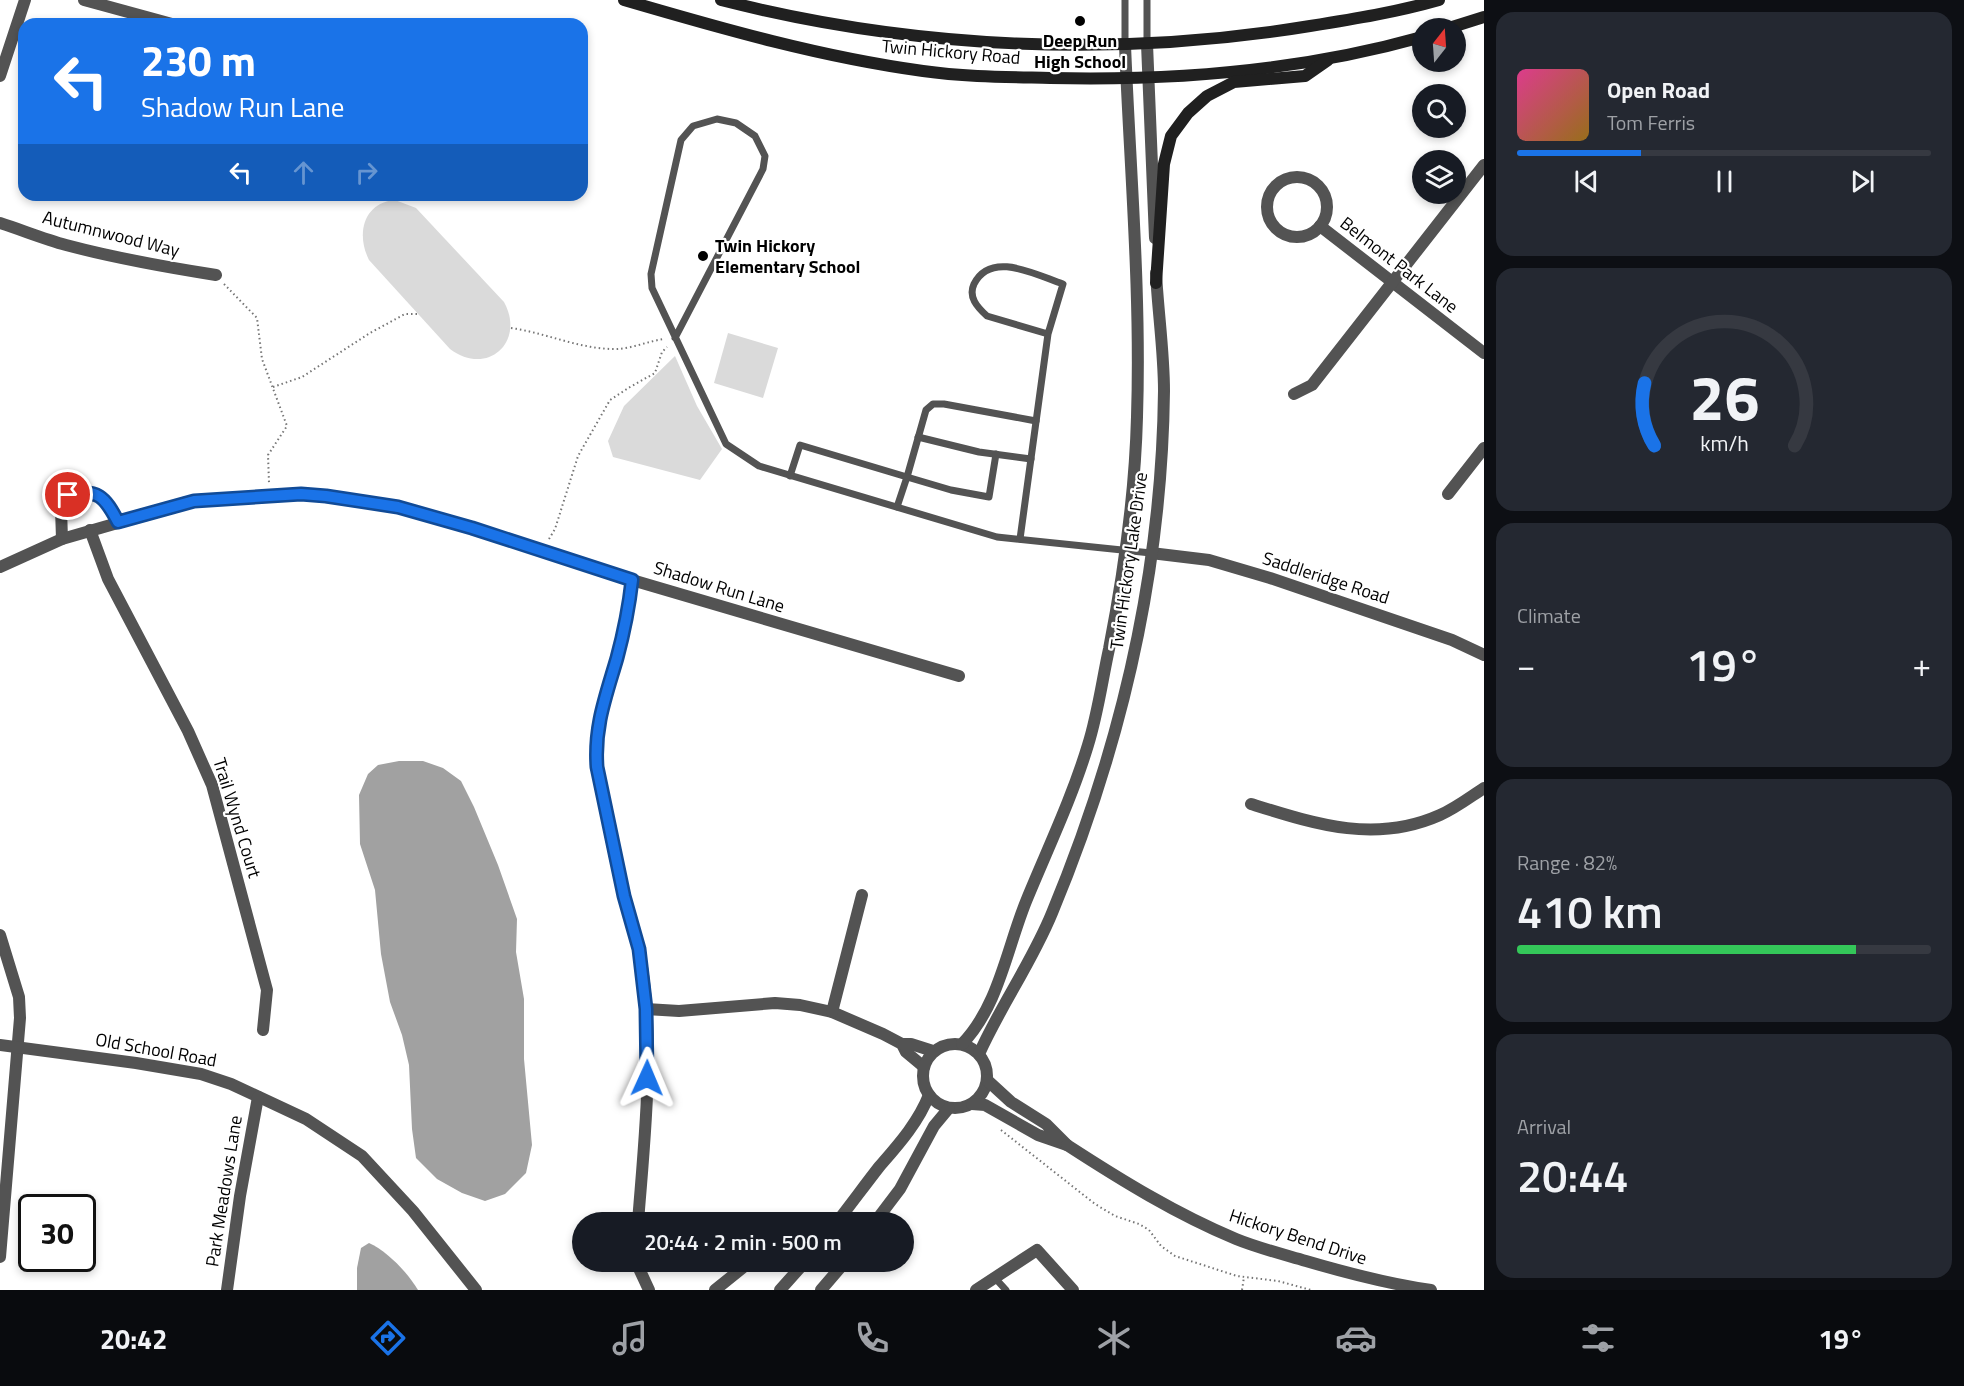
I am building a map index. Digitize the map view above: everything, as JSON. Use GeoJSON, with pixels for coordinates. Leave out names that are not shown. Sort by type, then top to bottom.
{"type":"FeatureCollection","features":[{"type":"Feature","properties":{"kind":"main road","name":"Twin Hickory Road"},"geometry":{"type":"LineString","coordinates":[[624,0],[771,42],[877,64],[958,74],[1126,80],[1182,77],[1268,68],[1332,58],[1412,40]]}},
{"type":"Feature","properties":{"kind":"main road","name":"Twin Hickory Road"},"geometry":{"type":"LineString","coordinates":[[721,0],[813,20],[918,36],[1030,44],[1125,45],[1186,42],[1281,31],[1384,14],[1439,0]]}},
{"type":"Feature","properties":{"kind":"main road"},"geometry":{"type":"LineString","coordinates":[[1466,23],[1484,17]]}},
{"type":"Feature","properties":{"kind":"main road"},"geometry":{"type":"LineString","coordinates":[[1156,283],[1164,164],[1171,136],[1188,113],[1207,96],[1234,82],[1305,76],[1332,58]]}},
{"type":"Feature","properties":{"kind":"street"},"geometry":{"type":"LineString","coordinates":[[19,18],[25,0]]}},
{"type":"Feature","properties":{"kind":"street"},"geometry":{"type":"LineString","coordinates":[[84,0],[150,18]]}},
{"type":"Feature","properties":{"kind":"street"},"geometry":{"type":"LineString","coordinates":[[0,76],[18,21]]}},
{"type":"Feature","properties":{"kind":"street","name":"Twin Hickory Lake Drive"},"geometry":{"type":"LineString","coordinates":[[979,1054],[992,1026],[1038,947],[1092,811],[1127,688],[1143,607],[1159,493],[1164,399],[1156,283],[1147,44]]}},
{"type":"Feature","properties":{"kind":"street","name":"Twin Hickory Lake Drive"},"geometry":{"type":"LineString","coordinates":[[962,1044],[980,1021],[992,995],[1023,908],[1072,790],[1088,745],[1111,640],[1126,551],[1134,471],[1138,314],[1125,45]]}},
{"type":"Feature","properties":{"kind":"street"},"geometry":{"type":"LineString","coordinates":[[1294,394],[1312,385],[1484,165]]}},
{"type":"Feature","properties":{"kind":"street","name":"Belmont Park Lane"},"geometry":{"type":"LineString","coordinates":[[1302,177],[1320,187],[1327,207],[1320,226],[1304,236],[1285,235],[1277,230],[1271,222],[1267,204],[1274,186],[1282,180],[1302,177]]}},
{"type":"Feature","properties":{"kind":"street","name":"Autumnwood Way"},"geometry":{"type":"LineString","coordinates":[[0,223],[98,253],[152,265],[216,275]]}},
{"type":"Feature","properties":{"kind":"street","name":"Belmont Park Lane"},"geometry":{"type":"LineString","coordinates":[[1320,226],[1484,354]]}},
{"type":"Feature","properties":{"kind":"street"},"geometry":{"type":"LineString","coordinates":[[1448,494],[1484,448]]}},
{"type":"Feature","properties":{"kind":"street"},"geometry":{"type":"LineString","coordinates":[[62,539],[61,508],[68,495],[85,491],[101,496],[110,506],[118,522]]}},
{"type":"Feature","properties":{"kind":"street","name":"Shadow Run Lane"},"geometry":{"type":"LineString","coordinates":[[0,567],[62,539],[194,501],[301,494],[318,495],[398,507],[472,528],[632,580],[958,676]]}},
{"type":"Feature","properties":{"kind":"street","name":"Trail Wynd Court"},"geometry":{"type":"LineString","coordinates":[[90,531],[108,579],[188,731],[212,785],[267,990],[263,1030]]}},
{"type":"Feature","properties":{"kind":"street","name":"Saddleridge Road"},"geometry":{"type":"LineString","coordinates":[[1151,553],[1209,560],[1270,578],[1452,640],[1484,655]]}},
{"type":"Feature","properties":{"kind":"street"},"geometry":{"type":"LineString","coordinates":[[632,580],[629,610],[599,718],[595,745],[597,767],[624,896],[639,949],[646,1009],[648,1054],[646,1113],[639,1212]]}},
{"type":"Feature","properties":{"kind":"street"},"geometry":{"type":"LineString","coordinates":[[1251,804],[1292,817],[1346,829],[1374,830],[1407,825],[1442,814],[1484,788]]}},
{"type":"Feature","properties":{"kind":"street"},"geometry":{"type":"LineString","coordinates":[[832,1012],[862,895]]}},
{"type":"Feature","properties":{"kind":"street"},"geometry":{"type":"LineString","coordinates":[[0,935],[19,998],[0,1257]]}},
{"type":"Feature","properties":{"kind":"street"},"geometry":{"type":"LineString","coordinates":[[646,1009],[679,1011],[775,1003],[800,1005],[854,1019],[902,1044],[911,1044],[933,1051]]}},
{"type":"Feature","properties":{"kind":"street"},"geometry":{"type":"LineString","coordinates":[[952,1043],[962,1044],[979,1054],[985,1062],[987,1080],[984,1092],[972,1104],[949,1108],[940,1105],[929,1095],[922,1077],[924,1067],[933,1051],[952,1043]]}},
{"type":"Feature","properties":{"kind":"street"},"geometry":{"type":"LineString","coordinates":[[902,1044],[906,1052],[924,1067]]}},
{"type":"Feature","properties":{"kind":"street","name":"Old School Road"},"geometry":{"type":"LineString","coordinates":[[0,1045],[201,1074],[231,1084],[306,1119],[362,1156],[413,1211],[476,1290]]}},
{"type":"Feature","properties":{"kind":"street","name":"Hickory Bend Drive"},"geometry":{"type":"LineString","coordinates":[[987,1080],[1011,1102],[1046,1124],[1067,1145]]}},
{"type":"Feature","properties":{"kind":"street"},"geometry":{"type":"LineString","coordinates":[[845,1212],[895,1150],[929,1095]]}},
{"type":"Feature","properties":{"kind":"street","name":"Park Meadows Lane"},"geometry":{"type":"LineString","coordinates":[[227,1290],[240,1196],[258,1097]]}},
{"type":"Feature","properties":{"kind":"street","name":"Hickory Bend Drive"},"geometry":{"type":"LineString","coordinates":[[972,1104],[985,1105],[1038,1135],[1067,1145],[1150,1196],[1236,1239],[1366,1278],[1415,1289],[1431,1290]]}},
{"type":"Feature","properties":{"kind":"street"},"geometry":{"type":"LineString","coordinates":[[883,1212],[900,1189],[934,1126],[949,1108]]}},
{"type":"Feature","properties":{"kind":"street"},"geometry":{"type":"LineString","coordinates":[[976,1290],[1037,1250],[1073,1290]]}},
{"type":"Feature","properties":{"kind":"street"},"geometry":{"type":"LineString","coordinates":[[641,1272],[649,1290]]}},
{"type":"Feature","properties":{"kind":"street"},"geometry":{"type":"LineString","coordinates":[[715,1290],[736,1272]]}},
{"type":"Feature","properties":{"kind":"street"},"geometry":{"type":"LineString","coordinates":[[780,1290],[796,1272]]}},
{"type":"Feature","properties":{"kind":"street"},"geometry":{"type":"LineString","coordinates":[[821,1290],[836,1272]]}},
{"type":"Feature","properties":{"kind":"lane"},"geometry":{"type":"LineString","coordinates":[[1125,0],[1125,45]]}},
{"type":"Feature","properties":{"kind":"lane"},"geometry":{"type":"LineString","coordinates":[[1147,0],[1147,44]]}},
{"type":"Feature","properties":{"kind":"lane"},"geometry":{"type":"LineString","coordinates":[[675,338],[763,169],[765,156],[755,136],[736,123],[717,119],[693,126],[681,140],[651,274],[651,288],[675,338],[726,444],[759,466],[997,537],[1151,553]]}},
{"type":"Feature","properties":{"kind":"lane"},"geometry":{"type":"LineString","coordinates":[[1020,539],[1048,334],[1063,284],[1006,266],[993,266],[980,274],[972,287],[972,298],[979,309],[987,316],[1048,334]]}},
{"type":"Feature","properties":{"kind":"lane"},"geometry":{"type":"LineString","coordinates":[[897,507],[926,410],[933,404],[1036,421]]}},
{"type":"Feature","properties":{"kind":"lane"},"geometry":{"type":"LineString","coordinates":[[918,437],[1031,459]]}},
{"type":"Feature","properties":{"kind":"lane"},"geometry":{"type":"LineString","coordinates":[[790,476],[800,445],[951,490],[989,496],[996,454]]}},
{"type":"Feature","properties":{"kind":"lane"},"geometry":{"type":"LineString","coordinates":[[995,1278],[1005,1290]]}},
{"type":"Feature","properties":{"kind":"path"},"geometry":{"type":"LineString","coordinates":[[216,275],[257,318],[262,359],[287,426],[268,454],[269,496]]}},
{"type":"Feature","properties":{"kind":"path"},"geometry":{"type":"LineString","coordinates":[[273,387],[302,377],[370,333],[405,314],[418,314]]}},
{"type":"Feature","properties":{"kind":"path"},"geometry":{"type":"LineString","coordinates":[[512,328],[537,332],[556,339],[593,347],[619,349],[667,338]]}},
{"type":"Feature","properties":{"kind":"path"},"geometry":{"type":"LineString","coordinates":[[545,552],[555,529],[578,456],[610,400],[655,373],[662,352],[675,338]]}},
{"type":"Feature","properties":{"kind":"path"},"geometry":{"type":"LineString","coordinates":[[998,1127],[1095,1204],[1115,1216],[1149,1230],[1161,1246],[1175,1256],[1244,1277],[1278,1281],[1311,1290]]}},
{"type":"Feature","properties":{"kind":"path"},"geometry":{"type":"LineString","coordinates":[[1242,1290],[1244,1277]]}},
{"type":"Feature","properties":{"kind":"shaded area"},"geometry":{"type":"Polygon","coordinates":[[[398,201],[416,208],[504,302],[510,317],[510,330],[506,342],[499,351],[489,357],[477,359],[464,357],[450,349],[369,260],[363,240],[365,221],[369,213],[384,202],[398,201]]]}},
{"type":"Feature","properties":{"kind":"shaded area"},"geometry":{"type":"Polygon","coordinates":[[[728,333],[778,348],[763,398],[714,383],[728,333]]]}},
{"type":"Feature","properties":{"kind":"shaded area"},"geometry":{"type":"Polygon","coordinates":[[[675,356],[697,406],[722,449],[700,480],[613,457],[608,441],[624,406],[675,356]]]}},
{"type":"Feature","properties":{"kind":"shaded area"},"geometry":{"type":"Polygon","coordinates":[[[399,761],[423,761],[443,768],[461,781],[498,865],[517,919],[516,952],[524,999],[524,1059],[532,1145],[526,1173],[505,1194],[485,1201],[462,1193],[437,1179],[416,1158],[412,1129],[409,1065],[402,1035],[390,1002],[381,954],[375,890],[360,844],[359,795],[368,774],[378,765],[399,761]]]}},
{"type":"Feature","properties":{"kind":"shaded area"},"geometry":{"type":"Polygon","coordinates":[[[369,1243],[383,1251],[396,1263],[418,1290],[357,1290],[357,1268],[361,1248],[369,1243]]]}},
{"type":"Feature","properties":{"kind":"place","name":"Deep Run High School"},"geometry":{"type":"Point","coordinates":[1080,21]}},
{"type":"Feature","properties":{"kind":"place","name":"Twin Hickory Elementary School"},"geometry":{"type":"Point","coordinates":[703,256]}},
{"type":"Feature","properties":{"kind":"route"},"geometry":{"type":"LineString","coordinates":[[68,495],[85,491],[101,496],[110,506],[118,522],[194,501],[301,494],[358,500],[398,507],[472,528],[632,580],[629,610],[599,718],[595,745],[597,767],[624,896],[639,949],[646,1009],[647,1078]]}}]}
